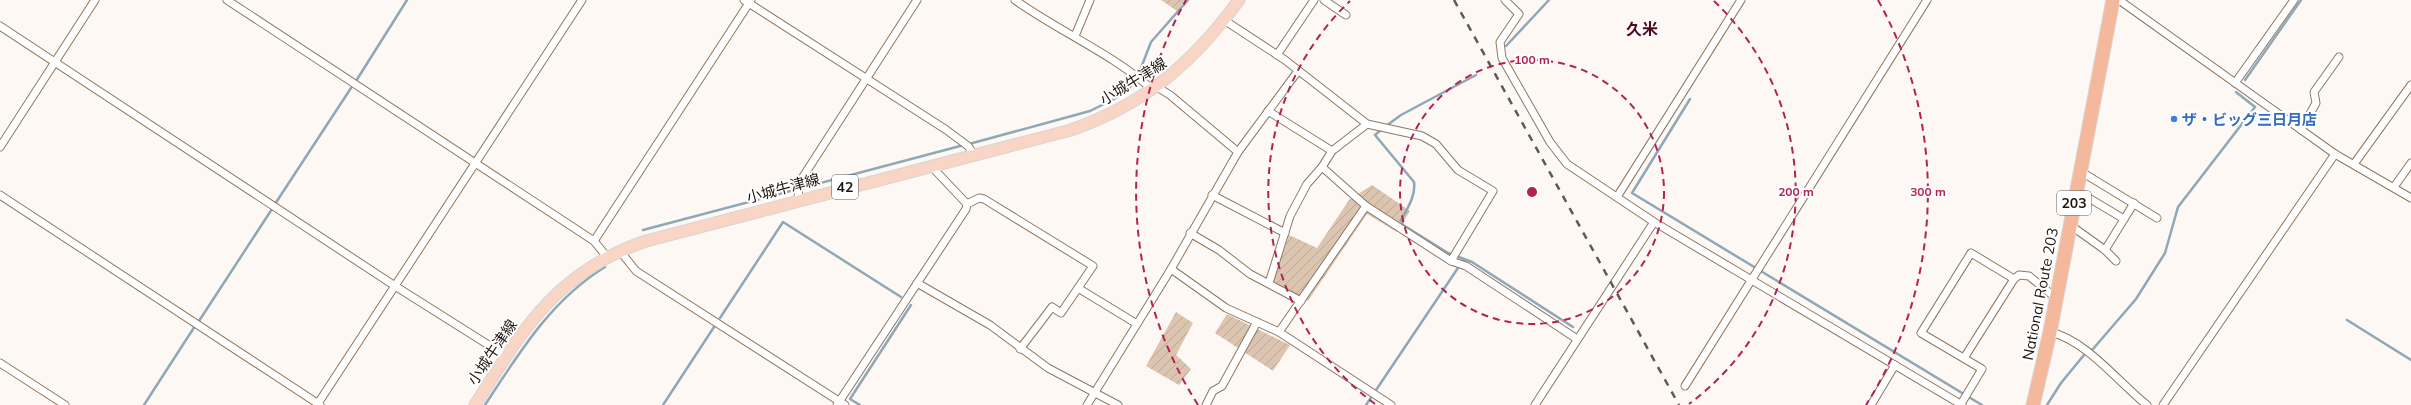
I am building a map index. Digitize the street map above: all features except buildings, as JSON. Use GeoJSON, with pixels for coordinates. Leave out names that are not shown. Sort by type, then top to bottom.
{"type":"FeatureCollection","features":[{"type":"Feature","properties":{"kind":"highway","name":"National Route 203"},"geometry":{"type":"LineString","coordinates":[[2033,405],[2050,332],[2113,0]]}},
{"type":"Feature","properties":{"kind":"main road","name":"小城牛津線"},"geometry":{"type":"LineString","coordinates":[[475,405],[527,326],[560,289],[607,257],[646,241],[798,193],[931,166],[968,147],[1091,123],[1129,105],[1155,89],[1196,53],[1239,0]]}},
{"type":"Feature","properties":{"kind":"street"},"geometry":{"type":"LineString","coordinates":[[0,147],[95,0]]}},
{"type":"Feature","properties":{"kind":"street"},"geometry":{"type":"LineString","coordinates":[[227,0],[594,241],[607,257]]}},
{"type":"Feature","properties":{"kind":"street"},"geometry":{"type":"LineString","coordinates":[[0,195],[318,405],[582,0]]}},
{"type":"Feature","properties":{"kind":"street"},"geometry":{"type":"LineString","coordinates":[[798,193],[866,79],[917,0]]}},
{"type":"Feature","properties":{"kind":"street"},"geometry":{"type":"LineString","coordinates":[[1015,0],[1049,23],[1106,54],[1155,89],[1170,95],[1238,152]]}},
{"type":"Feature","properties":{"kind":"street"},"geometry":{"type":"LineString","coordinates":[[1075,36],[1090,0]]}},
{"type":"Feature","properties":{"kind":"street"},"geometry":{"type":"LineString","coordinates":[[1277,55],[1314,0]]}},
{"type":"Feature","properties":{"kind":"street"},"geometry":{"type":"LineString","coordinates":[[1324,0],[1346,15]]}},
{"type":"Feature","properties":{"kind":"street"},"geometry":{"type":"LineString","coordinates":[[1505,0],[1519,14],[1500,42],[1502,58],[1550,142],[1567,164],[1654,222],[1961,405],[1982,369],[1921,333],[1971,253],[2014,279]]}},
{"type":"Feature","properties":{"kind":"street"},"geometry":{"type":"LineString","coordinates":[[1617,197],[1741,0]]}},
{"type":"Feature","properties":{"kind":"street"},"geometry":{"type":"LineString","coordinates":[[1685,386],[1927,0]]}},
{"type":"Feature","properties":{"kind":"street"},"geometry":{"type":"LineString","coordinates":[[2118,0],[2335,154],[2411,198]]}},
{"type":"Feature","properties":{"kind":"street"},"geometry":{"type":"LineString","coordinates":[[2236,83],[2294,0]]}},
{"type":"Feature","properties":{"kind":"street"},"geometry":{"type":"LineString","coordinates":[[594,241],[748,1],[968,147]]}},
{"type":"Feature","properties":{"kind":"street"},"geometry":{"type":"LineString","coordinates":[[1224,20],[1277,55],[1367,124],[1422,136],[1436,144],[1458,170],[1493,191],[1451,261]]}},
{"type":"Feature","properties":{"kind":"street"},"geometry":{"type":"LineString","coordinates":[[0,26],[395,286],[506,356]]}},
{"type":"Feature","properties":{"kind":"street"},"geometry":{"type":"LineString","coordinates":[[2301,130],[2316,103],[2314,92],[2339,57]]}},
{"type":"Feature","properties":{"kind":"street"},"geometry":{"type":"LineString","coordinates":[[1087,405],[1171,269],[1238,152],[1298,71]]}},
{"type":"Feature","properties":{"kind":"street"},"geometry":{"type":"LineString","coordinates":[[2354,164],[2411,85]]}},
{"type":"Feature","properties":{"kind":"street"},"geometry":{"type":"LineString","coordinates":[[1268,111],[1332,150]]}},
{"type":"Feature","properties":{"kind":"street"},"geometry":{"type":"LineString","coordinates":[[1269,283],[1290,216],[1307,184],[1322,167],[1332,150],[1367,124]]}},
{"type":"Feature","properties":{"kind":"street"},"geometry":{"type":"LineString","coordinates":[[2163,405],[2335,154]]}},
{"type":"Feature","properties":{"kind":"street"},"geometry":{"type":"LineString","coordinates":[[2394,187],[2411,163]]}},
{"type":"Feature","properties":{"kind":"street"},"geometry":{"type":"LineString","coordinates":[[931,166],[967,204]]}},
{"type":"Feature","properties":{"kind":"street"},"geometry":{"type":"LineString","coordinates":[[1322,167],[1366,206],[1451,261],[1466,266],[1577,339]]}},
{"type":"Feature","properties":{"kind":"street"},"geometry":{"type":"LineString","coordinates":[[2080,171],[2157,218]]}},
{"type":"Feature","properties":{"kind":"street"},"geometry":{"type":"LineString","coordinates":[[2077,191],[2124,219]]}},
{"type":"Feature","properties":{"kind":"street"},"geometry":{"type":"LineString","coordinates":[[1212,195],[1285,233]]}},
{"type":"Feature","properties":{"kind":"street"},"geometry":{"type":"LineString","coordinates":[[620,251],[636,271],[841,404],[966,209],[967,204],[978,198],[984,199],[1093,266],[1061,313],[1052,307],[1020,349]]}},
{"type":"Feature","properties":{"kind":"street"},"geometry":{"type":"LineString","coordinates":[[2105,250],[2134,203]]}},
{"type":"Feature","properties":{"kind":"street"},"geometry":{"type":"LineString","coordinates":[[1279,332],[1366,206]]}},
{"type":"Feature","properties":{"kind":"street"},"geometry":{"type":"LineString","coordinates":[[1535,405],[1654,222]]}},
{"type":"Feature","properties":{"kind":"street"},"geometry":{"type":"LineString","coordinates":[[2070,225],[2105,250],[2116,261]]}},
{"type":"Feature","properties":{"kind":"street"},"geometry":{"type":"LineString","coordinates":[[1190,234],[1219,250],[1250,274],[1301,301]]}},
{"type":"Feature","properties":{"kind":"street"},"geometry":{"type":"LineString","coordinates":[[1171,269],[1226,308],[1279,332],[1391,405]]}},
{"type":"Feature","properties":{"kind":"street"},"geometry":{"type":"LineString","coordinates":[[1964,358],[2014,279],[2019,275],[2029,276],[2056,298]]}},
{"type":"Feature","properties":{"kind":"street"},"geometry":{"type":"LineString","coordinates":[[918,283],[990,325],[1020,349],[1048,368],[1118,405]]}},
{"type":"Feature","properties":{"kind":"street"},"geometry":{"type":"LineString","coordinates":[[1078,288],[1137,324]]}},
{"type":"Feature","properties":{"kind":"street"},"geometry":{"type":"LineString","coordinates":[[1206,405],[1213,391],[1222,386],[1257,322]]}},
{"type":"Feature","properties":{"kind":"street"},"geometry":{"type":"LineString","coordinates":[[2050,332],[2060,334],[2088,353],[2147,405]]}},
{"type":"Feature","properties":{"kind":"street"},"geometry":{"type":"LineString","coordinates":[[0,363],[65,405]]}},
{"type":"Feature","properties":{"kind":"street"},"geometry":{"type":"LineString","coordinates":[[1871,405],[1895,365]]}},
{"type":"Feature","properties":{"kind":"street"},"geometry":{"type":"LineString","coordinates":[[1376,405],[1380,398]]}},
{"type":"Feature","properties":{"kind":"shaded area"},"geometry":{"type":"Polygon","coordinates":[[[1161,0],[1185,0],[1177,11],[1161,0]]]}},
{"type":"Feature","properties":{"kind":"shaded area"},"geometry":{"type":"Polygon","coordinates":[[[1372,185],[1410,211],[1397,232],[1367,214],[1308,301],[1273,281],[1289,235],[1317,248],[1349,200],[1372,185]]]}},
{"type":"Feature","properties":{"kind":"shaded area"},"geometry":{"type":"Polygon","coordinates":[[[1176,312],[1193,323],[1176,355],[1191,369],[1179,385],[1146,366],[1176,312]]]}},
{"type":"Feature","properties":{"kind":"shaded area"},"geometry":{"type":"Polygon","coordinates":[[[1227,314],[1290,345],[1273,371],[1215,333],[1227,314]]]}},
{"type":"Feature","properties":{"kind":"waterway"},"geometry":{"type":"LineString","coordinates":[[356,81],[407,0]]}},
{"type":"Feature","properties":{"kind":"waterway"},"geometry":{"type":"LineString","coordinates":[[969,144],[1090,111],[1126,93],[1139,73],[1151,42],[1188,0]]}},
{"type":"Feature","properties":{"kind":"waterway"},"geometry":{"type":"LineString","coordinates":[[1506,46],[1549,0]]}},
{"type":"Feature","properties":{"kind":"waterway"},"geometry":{"type":"LineString","coordinates":[[2245,80],[2301,0]]}},
{"type":"Feature","properties":{"kind":"waterway"},"geometry":{"type":"LineString","coordinates":[[1386,126],[1401,115],[1476,75]]}},
{"type":"Feature","properties":{"kind":"waterway"},"geometry":{"type":"LineString","coordinates":[[275,204],[351,88]]}},
{"type":"Feature","properties":{"kind":"waterway"},"geometry":{"type":"LineString","coordinates":[[2047,405],[2061,383],[2084,355],[2093,349],[2136,299],[2165,253],[2178,207],[2255,107],[2236,92]]}},
{"type":"Feature","properties":{"kind":"waterway"},"geometry":{"type":"LineString","coordinates":[[1690,99],[1632,193],[1982,405]]}},
{"type":"Feature","properties":{"kind":"waterway"},"geometry":{"type":"LineString","coordinates":[[1382,129],[1375,135],[1414,182],[1414,192],[1401,220],[1403,225],[1448,253],[1472,262],[1573,327]]}},
{"type":"Feature","properties":{"kind":"waterway"},"geometry":{"type":"LineString","coordinates":[[643,230],[964,145]]}},
{"type":"Feature","properties":{"kind":"waterway"},"geometry":{"type":"LineString","coordinates":[[199,321],[272,209]]}},
{"type":"Feature","properties":{"kind":"waterway"},"geometry":{"type":"LineString","coordinates":[[720,318],[783,222],[901,297]]}},
{"type":"Feature","properties":{"kind":"waterway"},"geometry":{"type":"LineString","coordinates":[[1366,405],[1464,259]]}},
{"type":"Feature","properties":{"kind":"waterway"},"geometry":{"type":"LineString","coordinates":[[485,405],[510,366],[552,311],[586,280],[605,267]]}},
{"type":"Feature","properties":{"kind":"waterway"},"geometry":{"type":"LineString","coordinates":[[860,405],[850,399],[911,305]]}},
{"type":"Feature","properties":{"kind":"waterway"},"geometry":{"type":"LineString","coordinates":[[2347,320],[2411,360]]}},
{"type":"Feature","properties":{"kind":"waterway"},"geometry":{"type":"LineString","coordinates":[[144,405],[195,326]]}},
{"type":"Feature","properties":{"kind":"waterway"},"geometry":{"type":"LineString","coordinates":[[663,405],[714,327]]}},
{"type":"Feature","properties":{"kind":"railway"},"geometry":{"type":"LineString","coordinates":[[1454,0],[1679,405]]}},
{"type":"Feature","properties":{"kind":"place","name":"ザ・ビッグ三日月店"},"geometry":{"type":"Point","coordinates":[2174,119]}},
{"type":"Feature","properties":{"kind":"district","name":"久米"},"geometry":{"type":"Point","coordinates":[1642,29]}}]}
